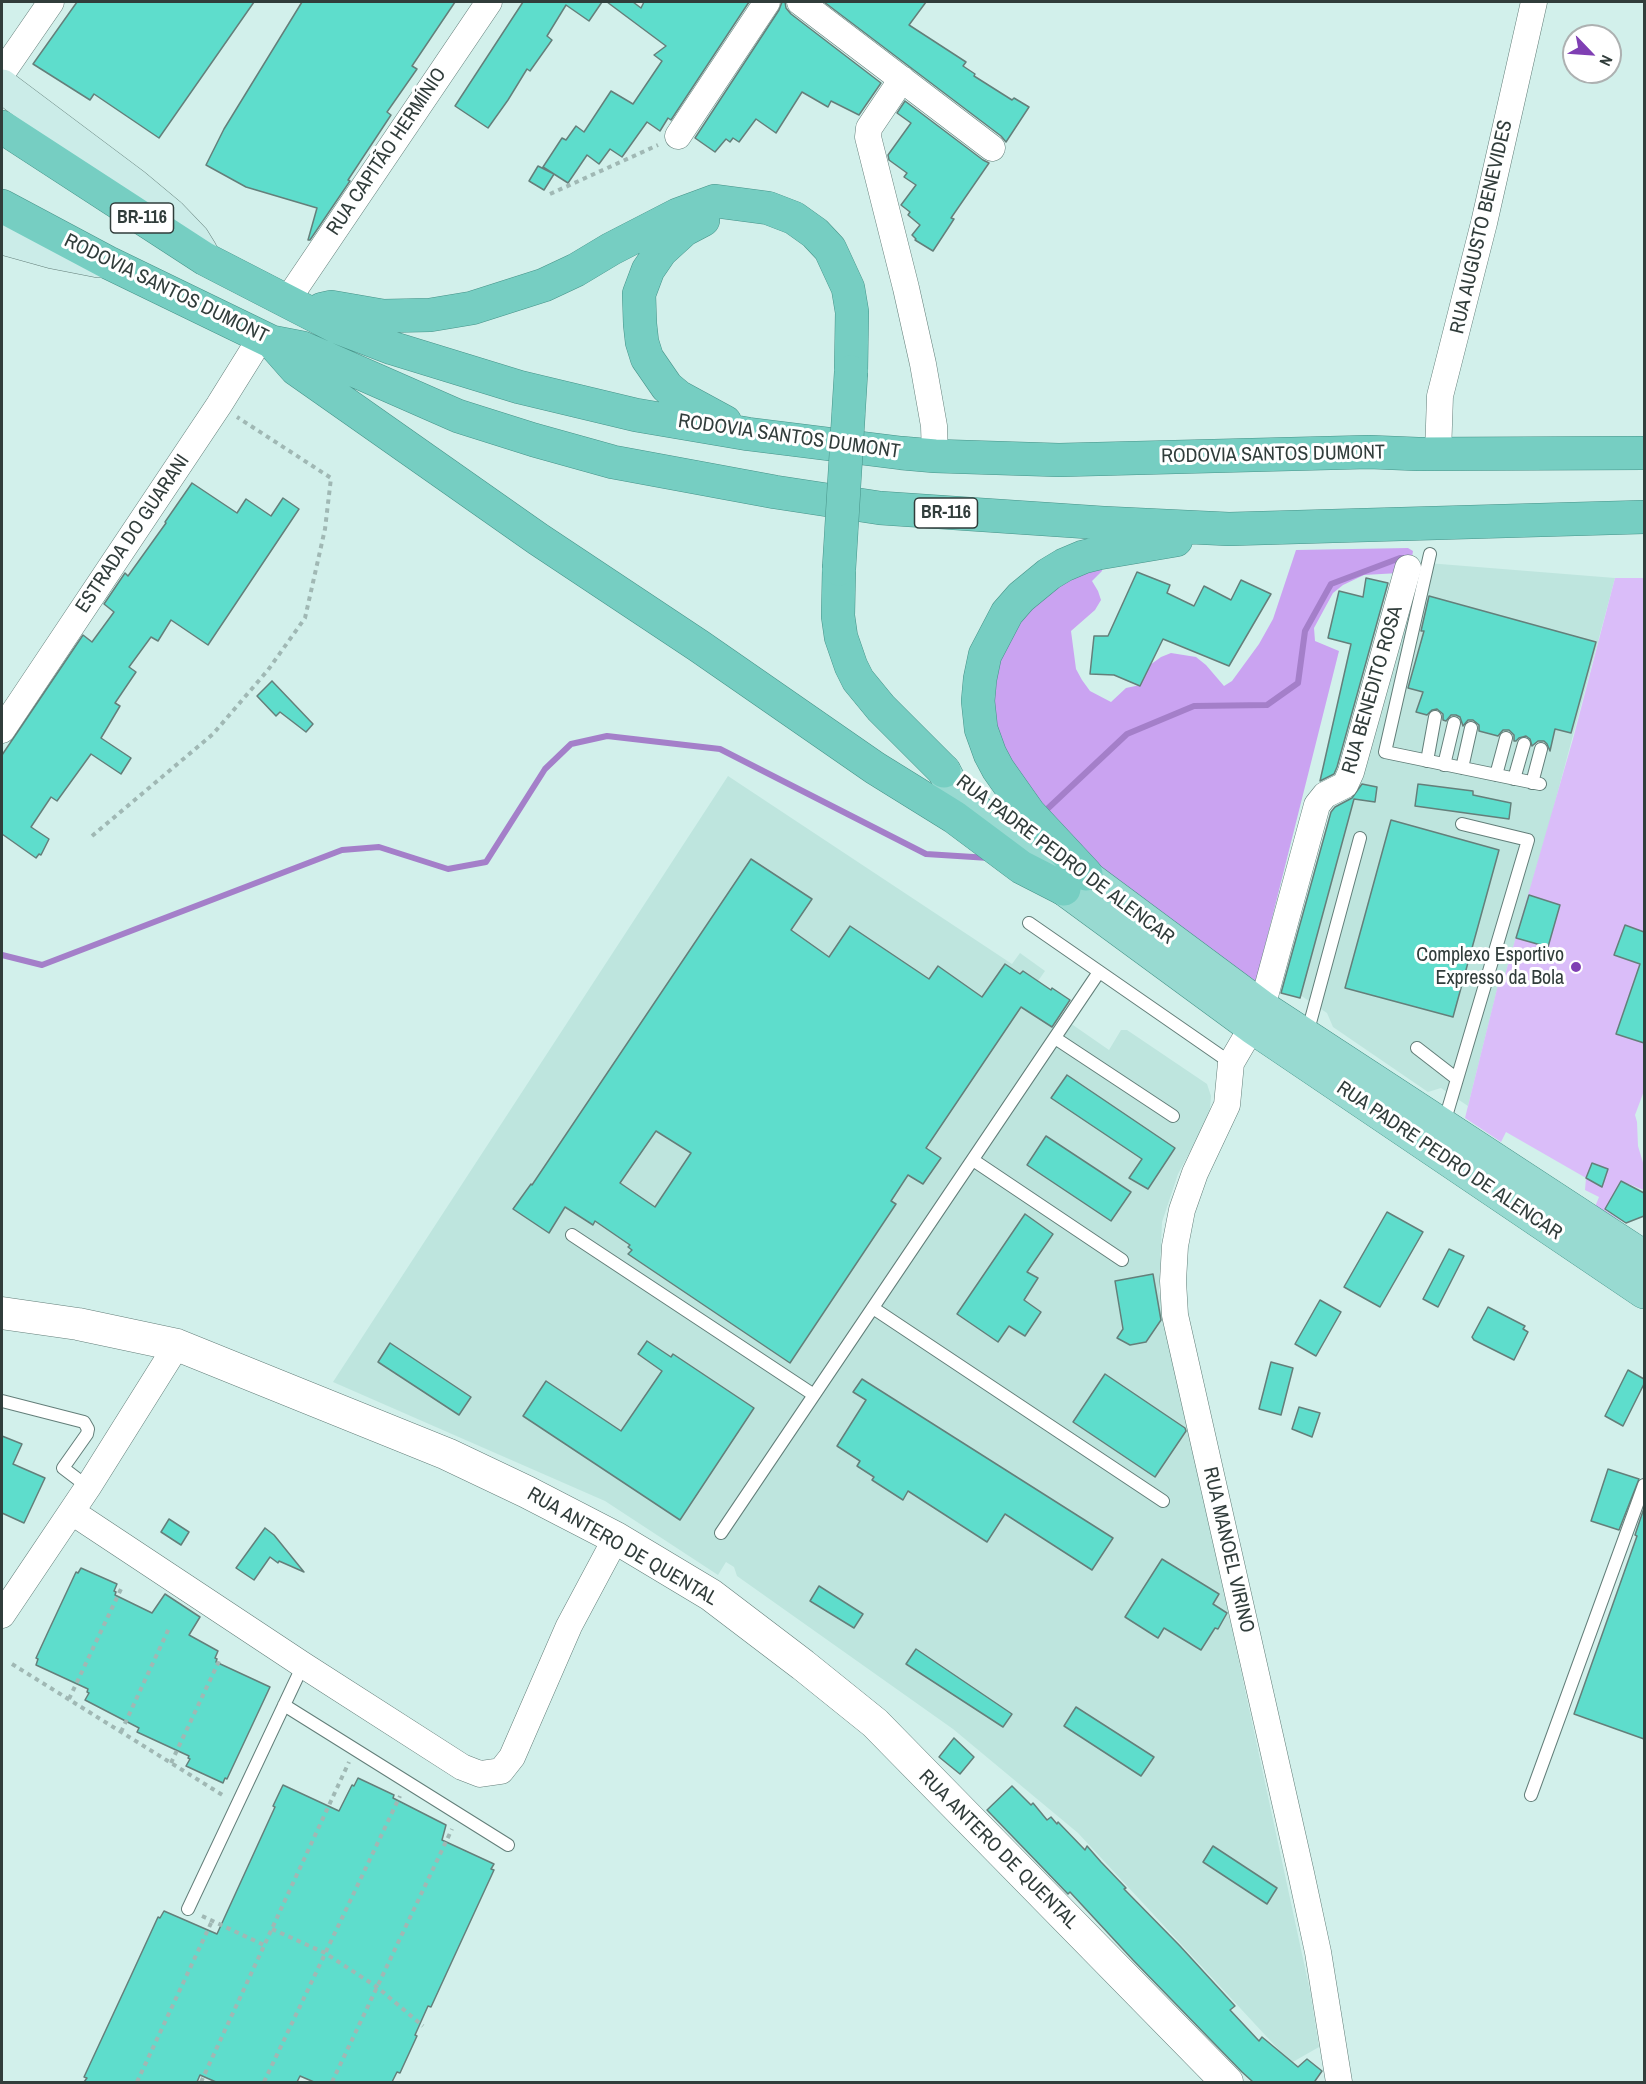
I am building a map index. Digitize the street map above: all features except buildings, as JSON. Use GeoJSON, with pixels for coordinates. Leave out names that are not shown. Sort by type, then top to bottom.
{"type":"FeatureCollection","features":[{"type":"Feature","properties":{"kind":"highway","name":"RODOVIA SANTOS DUMONT"},"geometry":{"type":"LineString","coordinates":[[2,127],[205,259],[337,327],[392,348],[519,387],[636,415],[748,434],[935,456],[1059,460],[1369,452],[1644,453]]}},
{"type":"Feature","properties":{"kind":"highway"},"geometry":{"type":"LineString","coordinates":[[298,307],[331,307],[384,316],[430,315],[472,308],[544,285],[677,215],[715,201],[768,208],[794,218],[815,233],[830,249],[848,288],[852,312],[851,372],[839,569],[838,616],[841,637],[850,666],[858,680],[881,708],[944,771]]}},
{"type":"Feature","properties":{"kind":"highway"},"geometry":{"type":"LineString","coordinates":[[738,204],[684,230],[661,251],[648,270],[639,294],[640,324],[647,358],[667,387],[679,397],[748,434]]}},
{"type":"Feature","properties":{"kind":"highway","name":"RODOVIA SANTOS DUMONT"},"geometry":{"type":"LineString","coordinates":[[2,206],[107,262],[267,339],[303,348],[458,416],[613,462],[776,492],[880,508],[1103,523],[1229,529],[1644,516]]}},
{"type":"Feature","properties":{"kind":"highway"},"geometry":{"type":"LineString","coordinates":[[267,339],[296,369],[538,539],[699,646],[875,768],[954,817],[1021,867],[1075,881]]}},
{"type":"Feature","properties":{"kind":"highway"},"geometry":{"type":"LineString","coordinates":[[1075,881],[990,754],[981,729],[978,701],[985,654],[1007,613],[1021,597],[1064,565],[1099,553],[1229,529]]}},
{"type":"Feature","properties":{"kind":"main road","name":"BR-116"},"geometry":{"type":"LineString","coordinates":[[2,86],[134,185],[170,215],[193,238],[205,259]]}},
{"type":"Feature","properties":{"kind":"main road","name":"BR-116"},"geometry":{"type":"LineString","coordinates":[[2,238],[53,252],[107,262]]}},
{"type":"Feature","properties":{"kind":"main road","name":"RUA PADRE PEDRO DE ALENCAR"},"geometry":{"type":"LineString","coordinates":[[944,771],[954,790],[1257,1017],[1636,1269]]}},
{"type":"Feature","properties":{"kind":"main road","name":"RUA PADRE PEDRO DE ALENCAR"},"geometry":{"type":"LineString","coordinates":[[1257,1017],[1306,1035],[1443,1125],[1636,1269]]}},
{"type":"Feature","properties":{"kind":"street"},"geometry":{"type":"LineString","coordinates":[[2,73],[51,2]]}},
{"type":"Feature","properties":{"kind":"street","name":"RUA CAPITÃO HERMÍNIO"},"geometry":{"type":"LineString","coordinates":[[298,307],[489,2]]}},
{"type":"Feature","properties":{"kind":"street"},"geometry":{"type":"LineString","coordinates":[[678,136],[767,2]]}},
{"type":"Feature","properties":{"kind":"street"},"geometry":{"type":"LineString","coordinates":[[800,2],[992,148]]}},
{"type":"Feature","properties":{"kind":"street","name":"RUA AUGUSTO BENEVIDES"},"geometry":{"type":"LineString","coordinates":[[1438,454],[1440,396],[1484,223],[1534,2]]}},
{"type":"Feature","properties":{"kind":"street"},"geometry":{"type":"LineString","coordinates":[[902,79],[869,128],[868,137],[923,364],[934,426],[935,456]]}},
{"type":"Feature","properties":{"kind":"street","name":"ESTRADA DO GUARANI"},"geometry":{"type":"LineString","coordinates":[[2,730],[219,405],[267,339]]}},
{"type":"Feature","properties":{"kind":"street","name":"RUA BENEDITO ROSA"},"geometry":{"type":"LineString","coordinates":[[1257,1017],[1317,805],[1325,795],[1345,785],[1351,772],[1408,568]]}},
{"type":"Feature","properties":{"kind":"street","name":"RUA MANOEL VIRINO"},"geometry":{"type":"LineString","coordinates":[[1257,1017],[1231,1063],[1227,1105],[1195,1173],[1182,1210],[1175,1246],[1173,1281],[1175,1315],[1318,1952],[1340,2082]]}},
{"type":"Feature","properties":{"kind":"street","name":"RUA ANTERO DE QUENTAL"},"geometry":{"type":"LineString","coordinates":[[2,1313],[78,1324],[177,1345],[447,1454],[616,1538],[711,1595],[875,1723],[1227,2082]]}},
{"type":"Feature","properties":{"kind":"street"},"geometry":{"type":"LineString","coordinates":[[2,1615],[72,1512],[177,1345]]}},
{"type":"Feature","properties":{"kind":"street"},"geometry":{"type":"LineString","coordinates":[[72,1512],[303,1665],[462,1767],[480,1774],[501,1772],[512,1757],[569,1626],[616,1538]]}},
{"type":"Feature","properties":{"kind":"lane"},"geometry":{"type":"LineString","coordinates":[[1430,554],[1385,752],[1536,784],[1541,749]]}},
{"type":"Feature","properties":{"kind":"lane"},"geometry":{"type":"LineString","coordinates":[[1427,761],[1435,717]]}},
{"type":"Feature","properties":{"kind":"lane"},"geometry":{"type":"LineString","coordinates":[[1444,765],[1454,723]]}},
{"type":"Feature","properties":{"kind":"lane"},"geometry":{"type":"LineString","coordinates":[[1462,768],[1471,728]]}},
{"type":"Feature","properties":{"kind":"lane"},"geometry":{"type":"LineString","coordinates":[[1496,775],[1506,738]]}},
{"type":"Feature","properties":{"kind":"lane"},"geometry":{"type":"LineString","coordinates":[[1514,779],[1524,744]]}},
{"type":"Feature","properties":{"kind":"lane"},"geometry":{"type":"LineString","coordinates":[[1443,1125],[1528,840],[1462,824]]}},
{"type":"Feature","properties":{"kind":"lane"},"geometry":{"type":"LineString","coordinates":[[1306,1035],[1360,838]]}},
{"type":"Feature","properties":{"kind":"lane"},"geometry":{"type":"LineString","coordinates":[[1029,923],[1231,1063]]}},
{"type":"Feature","properties":{"kind":"lane"},"geometry":{"type":"LineString","coordinates":[[721,1533],[1100,972]]}},
{"type":"Feature","properties":{"kind":"lane"},"geometry":{"type":"LineString","coordinates":[[1055,1038],[1173,1116]]}},
{"type":"Feature","properties":{"kind":"lane"},"geometry":{"type":"LineString","coordinates":[[1417,1048],[1457,1079]]}},
{"type":"Feature","properties":{"kind":"lane"},"geometry":{"type":"LineString","coordinates":[[973,1160],[1122,1260]]}},
{"type":"Feature","properties":{"kind":"lane"},"geometry":{"type":"LineString","coordinates":[[572,1234],[814,1395]]}},
{"type":"Feature","properties":{"kind":"lane"},"geometry":{"type":"LineString","coordinates":[[873,1308],[1163,1501]]}},
{"type":"Feature","properties":{"kind":"lane"},"geometry":{"type":"LineString","coordinates":[[2,1401],[84,1422],[88,1429],[87,1434],[63,1468],[88,1487]]}},
{"type":"Feature","properties":{"kind":"lane"},"geometry":{"type":"LineString","coordinates":[[1531,1795],[1644,1485]]}},
{"type":"Feature","properties":{"kind":"lane"},"geometry":{"type":"LineString","coordinates":[[188,1910],[303,1665]]}},
{"type":"Feature","properties":{"kind":"lane"},"geometry":{"type":"LineString","coordinates":[[284,1705],[508,1845]]}},
{"type":"Feature","properties":{"kind":"path"},"geometry":{"type":"LineString","coordinates":[[550,195],[678,136]]}},
{"type":"Feature","properties":{"kind":"path"},"geometry":{"type":"LineString","coordinates":[[92,836],[213,734],[268,670],[305,618],[325,529],[331,478],[219,405]]}},
{"type":"Feature","properties":{"kind":"path"},"geometry":{"type":"LineString","coordinates":[[69,1699],[121,1589]]}},
{"type":"Feature","properties":{"kind":"path"},"geometry":{"type":"LineString","coordinates":[[121,1732],[170,1626]]}},
{"type":"Feature","properties":{"kind":"path"},"geometry":{"type":"LineString","coordinates":[[171,1763],[220,1659]]}},
{"type":"Feature","properties":{"kind":"path"},"geometry":{"type":"LineString","coordinates":[[12,1664],[237,1805]]}},
{"type":"Feature","properties":{"kind":"path"},"geometry":{"type":"LineString","coordinates":[[201,2082],[355,1749]]}},
{"type":"Feature","properties":{"kind":"path"},"geometry":{"type":"LineString","coordinates":[[264,2082],[407,1782]]}},
{"type":"Feature","properties":{"kind":"path"},"geometry":{"type":"LineString","coordinates":[[332,2082],[459,1815]]}},
{"type":"Feature","properties":{"kind":"path"},"geometry":{"type":"LineString","coordinates":[[188,1910],[264,1945]]}},
{"type":"Feature","properties":{"kind":"path"},"geometry":{"type":"LineString","coordinates":[[137,2082],[212,1921]]}},
{"type":"Feature","properties":{"kind":"path"},"geometry":{"type":"LineString","coordinates":[[272,1929],[326,1953],[377,1987],[423,2026]]}},
{"type":"Feature","properties":{"kind":"shaded area"},"geometry":{"type":"Polygon","coordinates":[[[1408,548],[1413,551],[1411,563],[1399,573],[1364,575],[1343,585],[1333,593],[1314,628],[1315,641],[1339,651],[1256,982],[1114,878],[1054,827],[998,758],[989,666],[1042,592],[1103,560],[1102,571],[1092,581],[1101,600],[1095,610],[1071,631],[1076,669],[1082,680],[1090,691],[1111,702],[1126,688],[1140,685],[1150,665],[1171,653],[1196,657],[1224,686],[1232,681],[1259,644],[1273,619],[1296,550],[1408,548]]]}},
{"type":"Feature","properties":{"kind":"shaded area"},"geometry":{"type":"Polygon","coordinates":[[[1415,562],[1615,578],[1549,825],[1505,975],[1501,974],[1468,1106],[1441,1088],[1428,1092],[1333,1027],[1327,1013],[1300,995],[1415,562]]]}},
{"type":"Feature","properties":{"kind":"shaded area","name":"Complexo Esportivo Expresso da Bola"},"geometry":{"type":"Polygon","coordinates":[[[1615,578],[1644,578],[1644,1091],[1635,1115],[1638,1146],[1644,1166],[1644,1190],[1623,1182],[1605,1210],[1625,1223],[1595,1207],[1599,1197],[1585,1190],[1586,1178],[1506,1132],[1501,1142],[1465,1118],[1501,973],[1505,975],[1573,739],[1615,578]]]}},
{"type":"Feature","properties":{"kind":"shaded area"},"geometry":{"type":"Polygon","coordinates":[[[728,776],[1012,964],[1020,953],[1045,971],[1033,988],[1045,997],[1051,989],[1069,1002],[1060,1016],[1109,1050],[1121,1030],[1127,1030],[1207,1084],[1211,1096],[1210,1109],[1178,1174],[1162,1222],[1159,1291],[1310,1991],[1319,2047],[1291,2063],[1078,1833],[953,1729],[737,1576],[734,1567],[726,1562],[718,1575],[605,1501],[333,1382],[728,776]]]}},
{"type":"Feature","properties":{"kind":"waterway"},"geometry":{"type":"LineString","coordinates":[[1043,813],[1127,734],[1194,706],[1267,705],[1298,683],[1305,631],[1331,584],[1400,558],[1408,558]]}},
{"type":"Feature","properties":{"kind":"waterway"},"geometry":{"type":"LineString","coordinates":[[2,955],[42,965],[342,850],[379,847],[448,869],[486,862],[545,769],[571,744],[607,736],[720,749],[926,854],[989,858]]}},
{"type":"Feature","properties":{"kind":"place","name":"Complexo Esportivo Expresso da Bola"},"geometry":{"type":"Point","coordinates":[1576,967]}}]}
